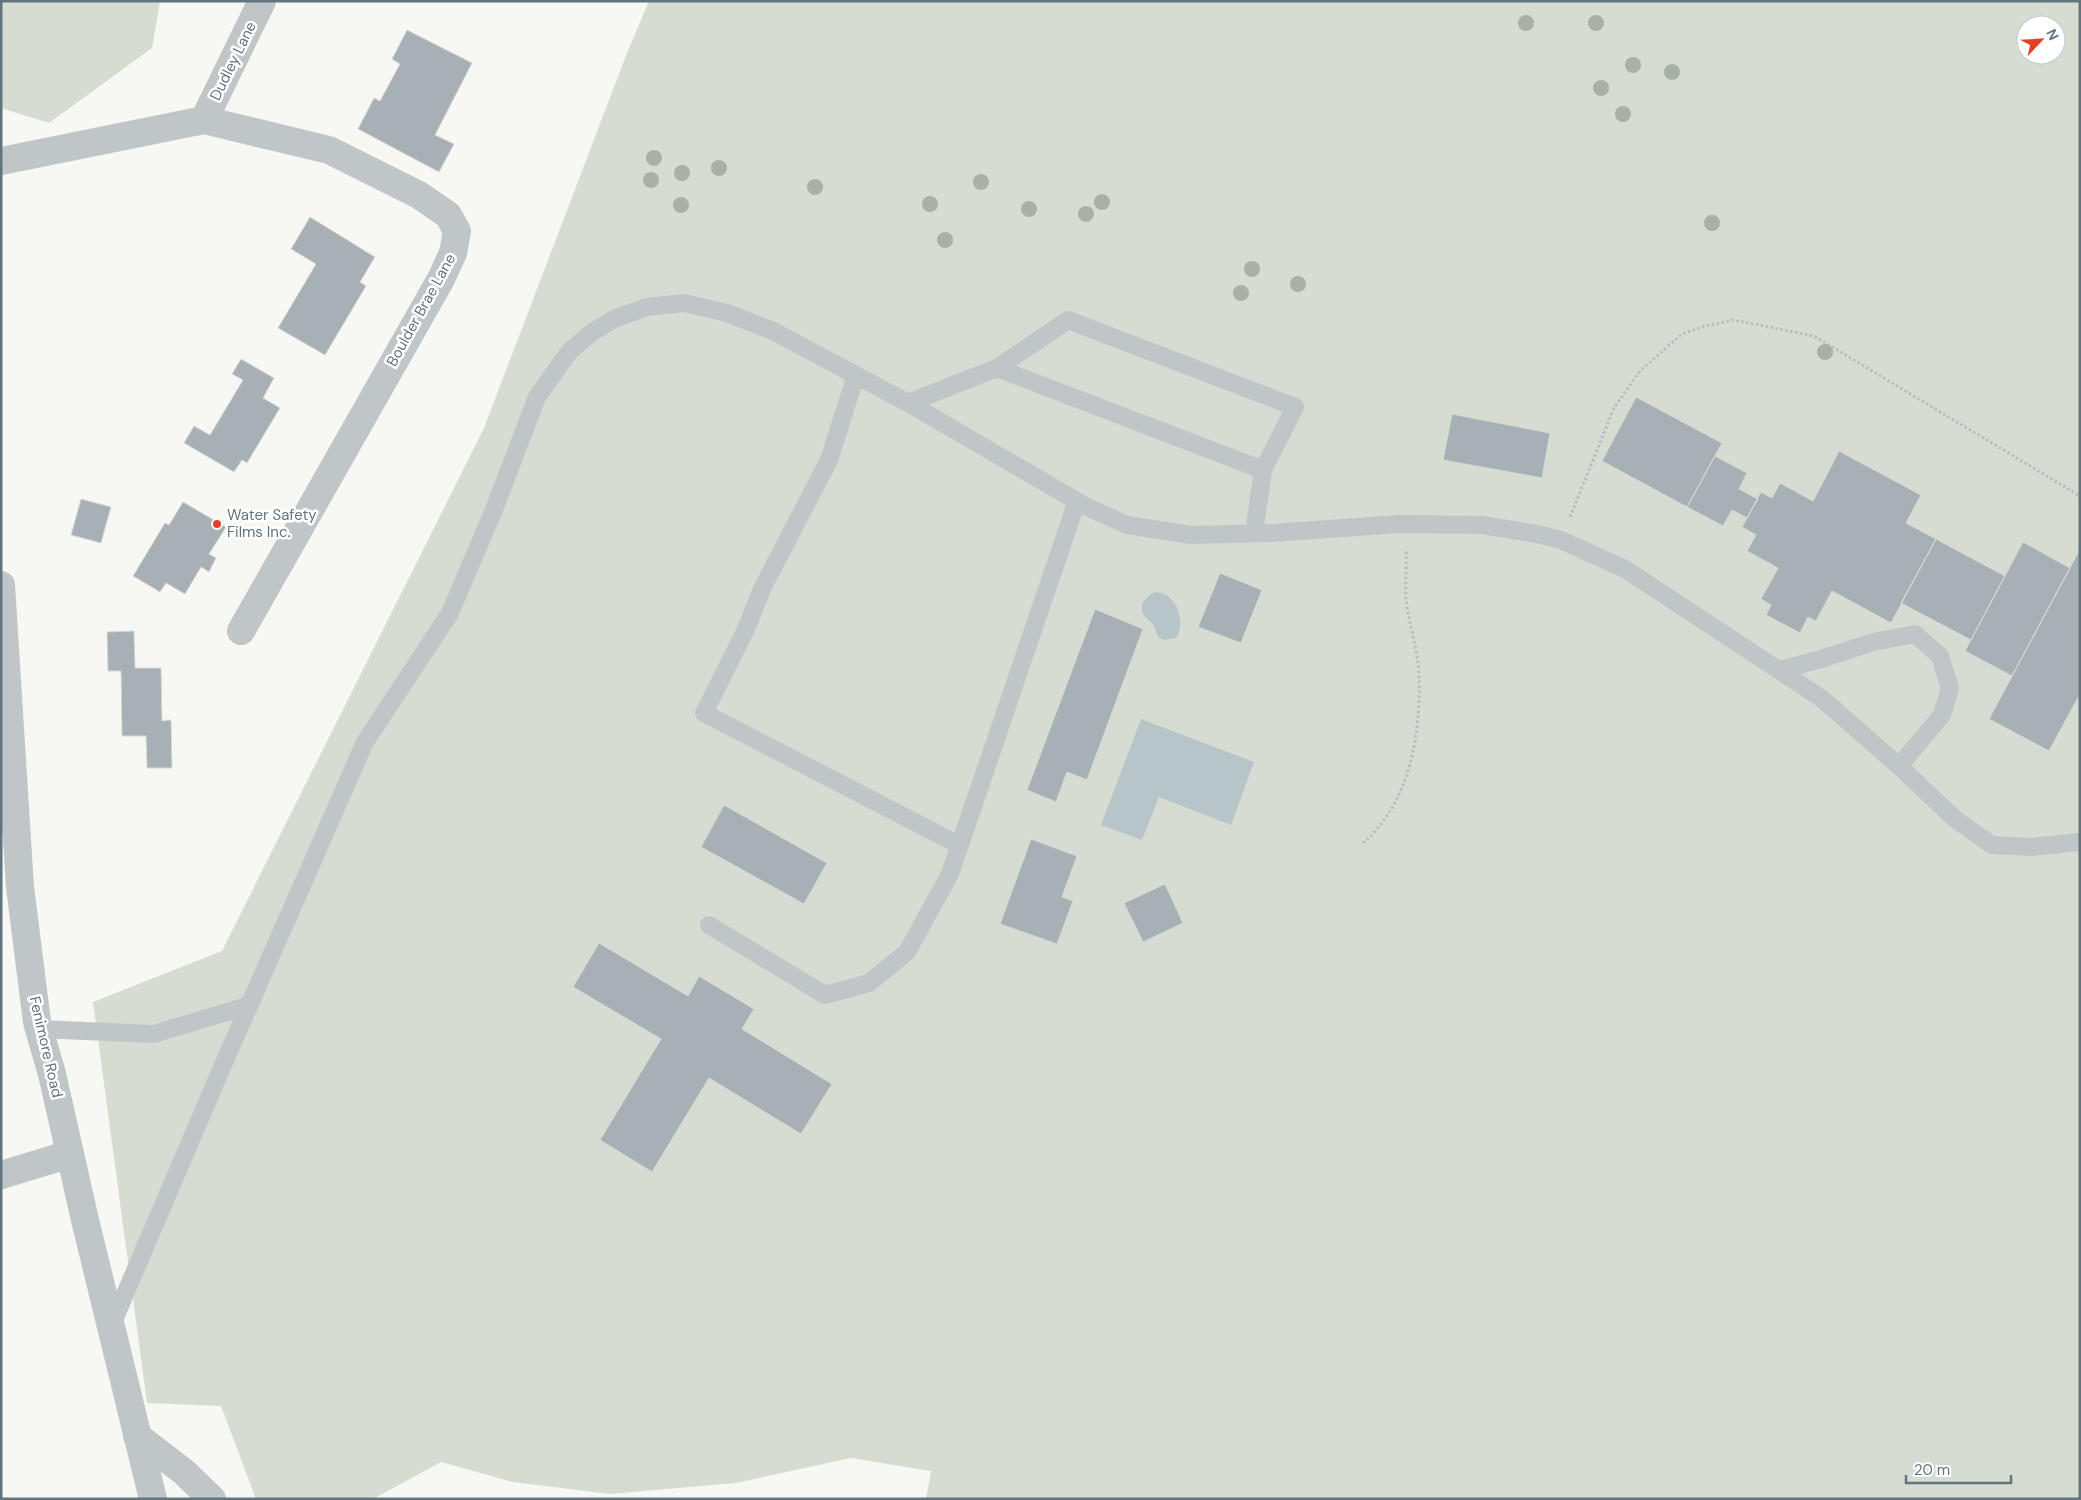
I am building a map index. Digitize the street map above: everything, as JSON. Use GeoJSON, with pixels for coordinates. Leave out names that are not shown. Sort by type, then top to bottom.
{"type":"FeatureCollection","features":[{"type":"Feature","properties":{"kind":"street","name":"Dudley Lane"},"geometry":{"type":"LineString","coordinates":[[204,120],[262,1]]}},
{"type":"Feature","properties":{"kind":"street","name":"Boulder Brae Lane"},"geometry":{"type":"LineString","coordinates":[[1,161],[204,120],[329,150],[419,195],[448,215],[457,232],[453,253],[441,279],[241,631]]}},
{"type":"Feature","properties":{"kind":"street","name":"Fenimore Road"},"geometry":{"type":"LineString","coordinates":[[1,585],[20,887],[39,1029],[153,1499]]}},
{"type":"Feature","properties":{"kind":"street"},"geometry":{"type":"LineString","coordinates":[[1,1175],[70,1154]]}},
{"type":"Feature","properties":{"kind":"street"},"geometry":{"type":"LineString","coordinates":[[137,1436],[184,1472],[212,1499]]}},
{"type":"Feature","properties":{"kind":"lane"},"geometry":{"type":"LineString","coordinates":[[111,1327],[365,742],[450,613],[495,507],[537,397],[569,352],[591,333],[614,319],[647,307],[684,303],[728,313],[773,331],[908,402],[1077,501],[1127,525],[1191,534],[1254,533],[1405,524],[1482,525],[1561,540],[1625,569],[1675,604],[1820,698],[1899,766],[1955,819],[1992,845],[2031,847],[2080,842]]}},
{"type":"Feature","properties":{"kind":"lane"},"geometry":{"type":"LineString","coordinates":[[908,402],[997,368],[1068,320],[1295,406],[1263,470],[1254,533]]}},
{"type":"Feature","properties":{"kind":"lane"},"geometry":{"type":"LineString","coordinates":[[997,368],[1263,470]]}},
{"type":"Feature","properties":{"kind":"lane"},"geometry":{"type":"LineString","coordinates":[[856,375],[829,460],[764,587],[745,631],[704,713],[959,845]]}},
{"type":"Feature","properties":{"kind":"lane"},"geometry":{"type":"LineString","coordinates":[[709,925],[825,995],[869,983],[908,952],[950,874],[1077,501]]}},
{"type":"Feature","properties":{"kind":"lane"},"geometry":{"type":"LineString","coordinates":[[1779,670],[1818,660],[1873,642],[1915,634],[1940,656],[1950,688],[1942,716],[1899,766]]}},
{"type":"Feature","properties":{"kind":"lane"},"geometry":{"type":"LineString","coordinates":[[39,1029],[154,1034],[250,1005]]}},
{"type":"Feature","properties":{"kind":"path"},"geometry":{"type":"LineString","coordinates":[[1561,540],[1614,408],[1640,371],[1682,334],[1705,326],[1733,320],[1814,336],[2080,496]]}},
{"type":"Feature","properties":{"kind":"path"},"geometry":{"type":"LineString","coordinates":[[1363,843],[1378,830],[1389,816],[1407,774],[1413,747],[1419,674],[1406,599],[1405,524]]}},
{"type":"Feature","properties":{"kind":"shaded area"},"geometry":{"type":"Polygon","coordinates":[[[1,1],[160,1],[152,48],[49,123],[1,108],[1,1]]]}},
{"type":"Feature","properties":{"kind":"shaded area"},"geometry":{"type":"Polygon","coordinates":[[[649,1],[2080,1],[2080,1499],[926,1499],[931,1471],[851,1458],[736,1483],[610,1494],[513,1482],[441,1462],[373,1499],[256,1499],[221,1406],[147,1403],[93,1002],[222,951],[484,428],[627,53],[649,1]]]}},
{"type":"Feature","properties":{"kind":"shaded area"},"geometry":{"type":"Polygon","coordinates":[[[1155,592],[1169,597],[1178,609],[1180,624],[1176,638],[1164,640],[1159,638],[1151,622],[1143,614],[1143,603],[1155,592]]]}},
{"type":"Feature","properties":{"kind":"shaded area"},"geometry":{"type":"Polygon","coordinates":[[[1141,719],[1254,762],[1231,825],[1159,797],[1142,840],[1101,825],[1141,719]]]}},
{"type":"Feature","properties":{"kind":"building"},"geometry":{"type":"Polygon","coordinates":[[[407,30],[472,63],[435,135],[454,144],[439,172],[358,129],[374,98],[380,101],[400,64],[392,59],[407,30]]]}},
{"type":"Feature","properties":{"kind":"building"},"geometry":{"type":"Polygon","coordinates":[[[310,217],[375,257],[360,282],[366,286],[325,355],[278,328],[316,264],[291,249],[310,217]]]}},
{"type":"Feature","properties":{"kind":"building"},"geometry":{"type":"Polygon","coordinates":[[[241,359],[274,378],[263,398],[280,408],[247,463],[242,460],[234,472],[184,443],[194,426],[210,435],[243,380],[232,374],[241,359]]]}},
{"type":"Feature","properties":{"kind":"building"},"geometry":{"type":"Polygon","coordinates":[[[1636,397],[1722,443],[1687,507],[1602,461],[1636,397]]]}},
{"type":"Feature","properties":{"kind":"building"},"geometry":{"type":"Polygon","coordinates":[[[1452,414],[1550,433],[1542,478],[1443,460],[1452,414]]]}},
{"type":"Feature","properties":{"kind":"building"},"geometry":{"type":"Polygon","coordinates":[[[1839,451],[1921,495],[1906,523],[1936,539],[1891,623],[1832,591],[1816,621],[1808,617],[1800,633],[1766,615],[1771,605],[1761,599],[1778,568],[1747,551],[1756,535],[1742,527],[1761,492],[1772,498],[1780,483],[1813,501],[1839,451]]]}},
{"type":"Feature","properties":{"kind":"building"},"geometry":{"type":"Polygon","coordinates":[[[1715,456],[1747,473],[1739,489],[1758,499],[1747,518],[1732,510],[1723,526],[1687,507],[1715,456]]]}},
{"type":"Feature","properties":{"kind":"building"},"geometry":{"type":"Polygon","coordinates":[[[81,499],[111,507],[101,543],[71,535],[81,499]]]}},
{"type":"Feature","properties":{"kind":"building"},"geometry":{"type":"Polygon","coordinates":[[[183,502],[226,527],[209,554],[216,558],[209,572],[201,567],[185,594],[166,583],[160,592],[133,576],[165,523],[169,525],[183,502]]]}},
{"type":"Feature","properties":{"kind":"building"},"geometry":{"type":"Polygon","coordinates":[[[1936,539],[2005,576],[1971,640],[1901,603],[1936,539]]]}},
{"type":"Feature","properties":{"kind":"building"},"geometry":{"type":"Polygon","coordinates":[[[2023,542],[2070,568],[2012,676],[1965,651],[2023,542]]]}},
{"type":"Feature","properties":{"kind":"building"},"geometry":{"type":"Polygon","coordinates":[[[2080,549],[2080,694],[2049,751],[1989,719],[2080,549]]]}},
{"type":"Feature","properties":{"kind":"building"},"geometry":{"type":"Polygon","coordinates":[[[1220,573],[1262,590],[1241,643],[1198,627],[1220,573]]]}},
{"type":"Feature","properties":{"kind":"building"},"geometry":{"type":"Polygon","coordinates":[[[1095,609],[1143,629],[1087,780],[1067,772],[1056,802],[1027,790],[1095,609]]]}},
{"type":"Feature","properties":{"kind":"building"},"geometry":{"type":"Polygon","coordinates":[[[134,631],[135,668],[161,668],[162,721],[171,720],[172,768],[147,768],[146,736],[122,736],[121,671],[108,671],[107,632],[134,631]]]}},
{"type":"Feature","properties":{"kind":"building"},"geometry":{"type":"Polygon","coordinates":[[[724,805],[827,863],[804,904],[701,847],[724,805]]]}},
{"type":"Feature","properties":{"kind":"building"},"geometry":{"type":"Polygon","coordinates":[[[1031,839],[1077,856],[1062,897],[1073,901],[1057,944],[1000,924],[1031,839]]]}},
{"type":"Feature","properties":{"kind":"building"},"geometry":{"type":"Polygon","coordinates":[[[1165,884],[1183,923],[1143,942],[1124,903],[1165,884]]]}},
{"type":"Feature","properties":{"kind":"building"},"geometry":{"type":"Polygon","coordinates":[[[599,943],[688,996],[699,976],[754,1009],[742,1029],[832,1084],[801,1134],[709,1078],[652,1172],[600,1140],[661,1039],[573,987],[599,943]]]}},
{"type":"Feature","properties":{"kind":"place","name":"Water Safety Films Inc."},"geometry":{"type":"Point","coordinates":[217,524]}}]}
